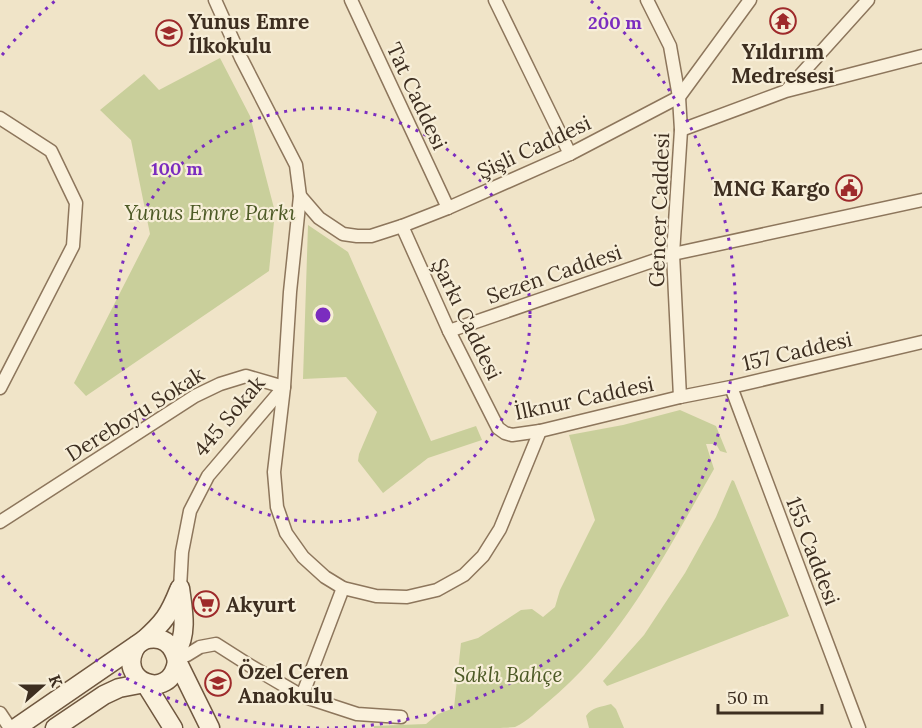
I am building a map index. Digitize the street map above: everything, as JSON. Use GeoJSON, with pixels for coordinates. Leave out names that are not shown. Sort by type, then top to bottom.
{"type":"FeatureCollection","features":[{"type":"Feature","properties":{"kind":"main road","name":"445 Sokak"},"geometry":{"type":"LineString","coordinates":[[16,728],[141,643],[162,624],[180,588]]}},
{"type":"Feature","properties":{"kind":"main road","name":"445 Sokak"},"geometry":{"type":"LineString","coordinates":[[177,657],[183,639],[184,616],[180,588]]}},
{"type":"Feature","properties":{"kind":"main road"},"geometry":{"type":"LineString","coordinates":[[173,728],[145,683],[139,679],[131,666],[133,651],[141,643],[151,638],[159,638],[172,646],[210,728]]}},
{"type":"Feature","properties":{"kind":"main road"},"geometry":{"type":"LineString","coordinates":[[55,728],[104,695],[119,688],[145,683],[160,684],[167,680],[173,675],[177,657]]}},
{"type":"Feature","properties":{"kind":"street","name":"445 Sokak"},"geometry":{"type":"LineString","coordinates":[[180,588],[182,552],[190,511],[208,476],[284,387],[290,292],[300,196],[296,165],[241,58],[215,0]]}},
{"type":"Feature","properties":{"kind":"street","name":"Tat Caddesi"},"geometry":{"type":"LineString","coordinates":[[351,0],[448,208]]}},
{"type":"Feature","properties":{"kind":"street"},"geometry":{"type":"LineString","coordinates":[[495,0],[570,154]]}},
{"type":"Feature","properties":{"kind":"street","name":"Gencer Caddesi"},"geometry":{"type":"LineString","coordinates":[[647,0],[670,46],[679,97],[681,130],[673,254],[680,397]]}},
{"type":"Feature","properties":{"kind":"street","name":"Şişli Caddesi"},"geometry":{"type":"LineString","coordinates":[[300,196],[319,218],[343,234],[357,236],[372,236],[448,208],[570,154],[679,97],[750,0]]}},
{"type":"Feature","properties":{"kind":"street"},"geometry":{"type":"LineString","coordinates":[[786,91],[868,0]]}},
{"type":"Feature","properties":{"kind":"street"},"geometry":{"type":"LineString","coordinates":[[681,130],[786,91],[922,56]]}},
{"type":"Feature","properties":{"kind":"street"},"geometry":{"type":"LineString","coordinates":[[0,118],[51,151],[76,203],[73,246],[0,388]]}},
{"type":"Feature","properties":{"kind":"street","name":"Sezen Caddesi"},"geometry":{"type":"LineString","coordinates":[[449,331],[673,254],[922,200]]}},
{"type":"Feature","properties":{"kind":"street","name":"Şarkı Caddesi"},"geometry":{"type":"LineString","coordinates":[[402,226],[449,331],[498,428]]}},
{"type":"Feature","properties":{"kind":"street","name":"157 Caddesi"},"geometry":{"type":"LineString","coordinates":[[680,397],[922,342]]}},
{"type":"Feature","properties":{"kind":"street","name":"Dereboyu Sokak"},"geometry":{"type":"LineString","coordinates":[[0,522],[195,396],[220,384],[246,376],[284,387]]}},
{"type":"Feature","properties":{"kind":"street"},"geometry":{"type":"LineString","coordinates":[[284,387],[274,472],[277,507],[286,533],[303,557],[325,577],[343,588],[376,596],[407,597],[437,590],[464,574],[483,556],[500,529],[540,430]]}},
{"type":"Feature","properties":{"kind":"street","name":"155 Caddesi"},"geometry":{"type":"LineString","coordinates":[[730,387],[859,728]]}},
{"type":"Feature","properties":{"kind":"street","name":"İlknur Caddesi"},"geometry":{"type":"LineString","coordinates":[[498,428],[512,435],[680,397]]}},
{"type":"Feature","properties":{"kind":"street"},"geometry":{"type":"LineString","coordinates":[[302,696],[343,588]]}},
{"type":"Feature","properties":{"kind":"street"},"geometry":{"type":"LineString","coordinates":[[177,657],[187,655],[200,647],[216,644],[302,696],[357,714],[401,717]]}},
{"type":"Feature","properties":{"kind":"street"},"geometry":{"type":"LineString","coordinates":[[0,713],[10,728]]}},
{"type":"Feature","properties":{"kind":"green space","name":"Yunus Emre Parkı"},"geometry":{"type":"Polygon","coordinates":[[[220,58],[250,116],[275,212],[269,271],[86,396],[74,383],[150,234],[131,140],[100,110],[144,74],[159,90],[220,58]]]}},
{"type":"Feature","properties":{"kind":"green space"},"geometry":{"type":"Polygon","coordinates":[[[308,225],[348,252],[431,441],[476,426],[482,440],[428,458],[383,493],[358,461],[377,412],[346,377],[303,379],[308,225]]]}},
{"type":"Feature","properties":{"kind":"green space","name":"Saklı Bahçe"},"geometry":{"type":"Polygon","coordinates":[[[680,410],[716,426],[727,453],[720,451],[716,444],[706,444],[714,469],[641,593],[621,623],[575,678],[532,716],[515,727],[374,728],[374,726],[426,724],[438,714],[454,708],[461,643],[478,638],[521,610],[532,609],[543,617],[555,607],[560,590],[595,520],[569,435],[623,425],[680,410]]]}},
{"type":"Feature","properties":{"kind":"green space"},"geometry":{"type":"Polygon","coordinates":[[[732,480],[789,616],[607,686],[603,681],[644,635],[685,573],[716,517],[732,480]]]}},
{"type":"Feature","properties":{"kind":"green space"},"geometry":{"type":"Polygon","coordinates":[[[611,704],[616,709],[624,728],[589,728],[586,716],[588,713],[611,704]]]}},
{"type":"Feature","properties":{"kind":"place","name":"Yıldırım Medresesi"},"geometry":{"type":"Point","coordinates":[783,21]}},
{"type":"Feature","properties":{"kind":"place","name":"Yunus Emre İlkokulu"},"geometry":{"type":"Point","coordinates":[169,33]}},
{"type":"Feature","properties":{"kind":"place","name":"MNG Kargo"},"geometry":{"type":"Point","coordinates":[849,188]}},
{"type":"Feature","properties":{"kind":"place","name":"Akyurt"},"geometry":{"type":"Point","coordinates":[206,604]}},
{"type":"Feature","properties":{"kind":"place","name":"Özel Ceren Anaokulu"},"geometry":{"type":"Point","coordinates":[218,683]}}]}
